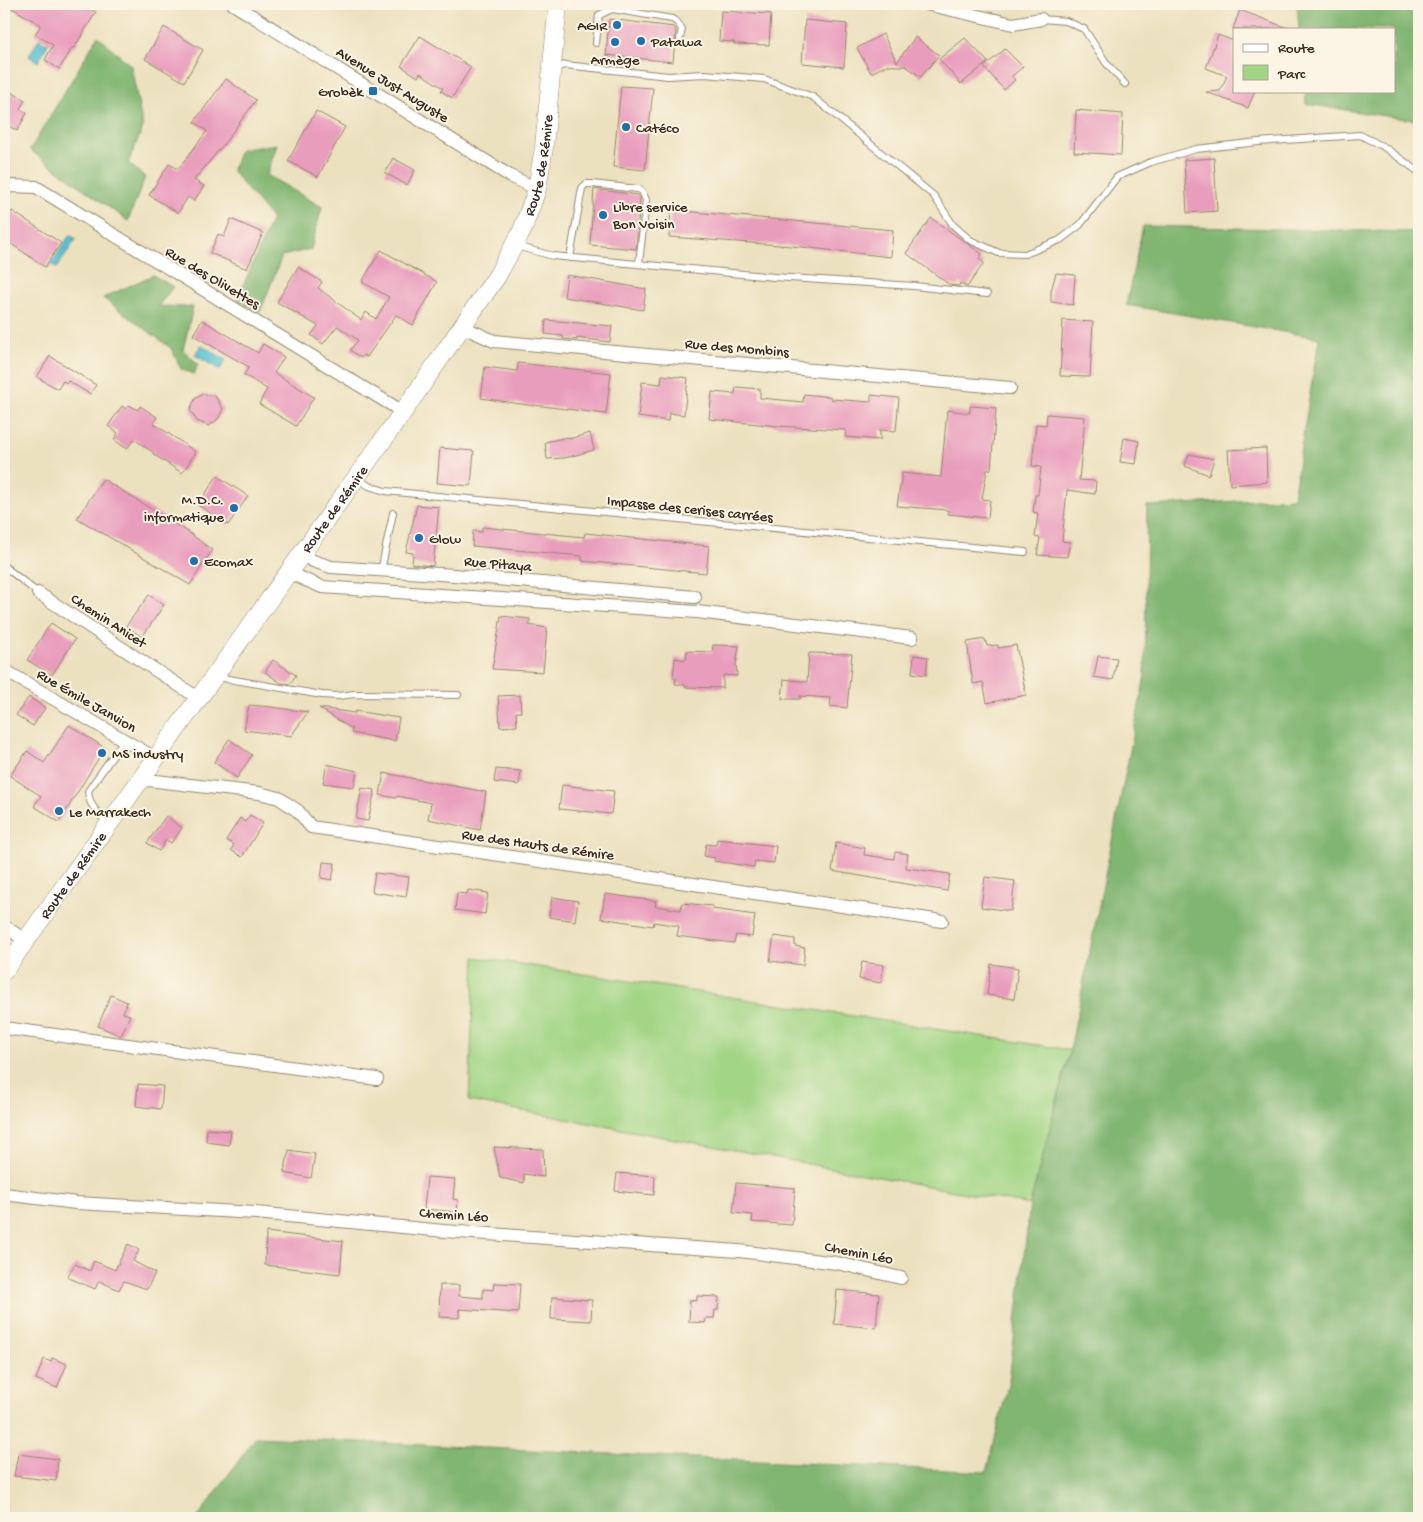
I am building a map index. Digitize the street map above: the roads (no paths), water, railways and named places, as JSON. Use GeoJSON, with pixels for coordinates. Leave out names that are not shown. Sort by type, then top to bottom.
{"type":"FeatureCollection","features":[{"type":"Feature","properties":{"kind":"main road","name":"Route de Rémire"},"geometry":{"type":"LineString","coordinates":[[4,971],[463,327],[497,276],[522,231],[537,189],[544,147],[558,4]]}},
{"type":"Feature","properties":{"kind":"street","name":"Avenue Just Auguste"},"geometry":{"type":"LineString","coordinates":[[233,4],[510,176],[537,189]]}},
{"type":"Feature","properties":{"kind":"street"},"geometry":{"type":"LineString","coordinates":[[926,4],[1013,24],[1041,19]]}},
{"type":"Feature","properties":{"kind":"street","name":"Rue des Olivettes"},"geometry":{"type":"LineString","coordinates":[[4,189],[11,186],[36,187],[402,412]]}},
{"type":"Feature","properties":{"kind":"street","name":"Rue des Mombins"},"geometry":{"type":"LineString","coordinates":[[463,327],[494,341],[1010,388]]}},
{"type":"Feature","properties":{"kind":"street","name":"Rue Pitaya"},"geometry":{"type":"LineString","coordinates":[[300,554],[331,567],[454,575],[695,597]]}},
{"type":"Feature","properties":{"kind":"street"},"geometry":{"type":"LineString","coordinates":[[287,572],[322,587],[697,612],[912,638]]}},
{"type":"Feature","properties":{"kind":"street","name":"Chemin Anicet"},"geometry":{"type":"LineString","coordinates":[[38,593],[198,698]]}},
{"type":"Feature","properties":{"kind":"street","name":"Rue Émile Janvion"},"geometry":{"type":"LineString","coordinates":[[4,670],[155,758]]}},
{"type":"Feature","properties":{"kind":"street","name":"Rue des Hauts de Rémire"},"geometry":{"type":"LineString","coordinates":[[140,779],[259,793],[279,798],[298,811],[311,827],[942,921]]}},
{"type":"Feature","properties":{"kind":"street"},"geometry":{"type":"LineString","coordinates":[[4,926],[25,940]]}},
{"type":"Feature","properties":{"kind":"street"},"geometry":{"type":"LineString","coordinates":[[4,1028],[377,1080]]}},
{"type":"Feature","properties":{"kind":"street","name":"Chemin Léo"},"geometry":{"type":"LineString","coordinates":[[4,1194],[76,1203],[256,1213],[444,1230],[739,1251],[837,1263],[901,1278]]}},
{"type":"Feature","properties":{"kind":"lane"},"geometry":{"type":"LineString","coordinates":[[636,12],[638,4]]}},
{"type":"Feature","properties":{"kind":"lane"},"geometry":{"type":"LineString","coordinates":[[596,43],[599,15],[612,9],[672,19],[682,29],[680,39]]}},
{"type":"Feature","properties":{"kind":"lane"},"geometry":{"type":"LineString","coordinates":[[1041,19],[1066,21],[1084,29],[1107,64],[1125,84]]}},
{"type":"Feature","properties":{"kind":"lane"},"geometry":{"type":"LineString","coordinates":[[552,70],[565,65],[668,76],[704,74],[764,78],[813,97],[934,196],[953,225],[970,240],[999,253],[1025,254],[1060,240],[1080,224],[1116,177],[1151,162],[1196,149],[1258,142],[1360,135],[1384,147],[1419,172]]}},
{"type":"Feature","properties":{"kind":"lane"},"geometry":{"type":"LineString","coordinates":[[570,258],[582,188],[586,184],[592,184],[638,188],[642,191],[646,200],[639,264]]}},
{"type":"Feature","properties":{"kind":"lane"},"geometry":{"type":"LineString","coordinates":[[514,245],[542,254],[570,258],[914,286],[987,294]]}},
{"type":"Feature","properties":{"kind":"lane","name":"Impasse des cerises carrées"},"geometry":{"type":"LineString","coordinates":[[355,477],[369,486],[395,492],[1025,552]]}},
{"type":"Feature","properties":{"kind":"lane"},"geometry":{"type":"LineString","coordinates":[[381,571],[393,513]]}},
{"type":"Feature","properties":{"kind":"lane","name":"Chemin Anicet"},"geometry":{"type":"LineString","coordinates":[[4,566],[38,593]]}},
{"type":"Feature","properties":{"kind":"lane"},"geometry":{"type":"LineString","coordinates":[[213,677],[322,695],[458,695]]}},
{"type":"Feature","properties":{"kind":"lane"},"geometry":{"type":"LineString","coordinates":[[108,824],[88,800],[88,791],[124,740]]}},
{"type":"Feature","properties":{"kind":"water"},"geometry":{"type":"Polygon","coordinates":[[[39,39],[48,44],[38,62],[29,56],[39,39]]]}},
{"type":"Feature","properties":{"kind":"water"},"geometry":{"type":"Polygon","coordinates":[[[70,235],[76,239],[57,268],[51,264],[70,235]]]}},
{"type":"Feature","properties":{"kind":"water"},"geometry":{"type":"Polygon","coordinates":[[[201,345],[226,360],[220,370],[195,355],[201,345]]]}},
{"type":"Feature","properties":{"kind":"place","name":"AGIR"},"geometry":{"type":"Point","coordinates":[617,25]}},
{"type":"Feature","properties":{"kind":"place","name":"Patawa"},"geometry":{"type":"Point","coordinates":[641,41]}},
{"type":"Feature","properties":{"kind":"place","name":"Armège"},"geometry":{"type":"Point","coordinates":[615,42]}},
{"type":"Feature","properties":{"kind":"place","name":"Grobèk"},"geometry":{"type":"Point","coordinates":[373,91]}},
{"type":"Feature","properties":{"kind":"place","name":"Catéco"},"geometry":{"type":"Point","coordinates":[626,127]}},
{"type":"Feature","properties":{"kind":"place","name":"Libre service Bon Voisin"},"geometry":{"type":"Point","coordinates":[603,215]}},
{"type":"Feature","properties":{"kind":"place","name":"M.D.C. informatique"},"geometry":{"type":"Point","coordinates":[234,508]}},
{"type":"Feature","properties":{"kind":"place","name":"Glow"},"geometry":{"type":"Point","coordinates":[419,538]}},
{"type":"Feature","properties":{"kind":"place","name":"Ecomax"},"geometry":{"type":"Point","coordinates":[194,561]}},
{"type":"Feature","properties":{"kind":"place","name":"MS industry"},"geometry":{"type":"Point","coordinates":[102,753]}},
{"type":"Feature","properties":{"kind":"place","name":"Le Marrakech"},"geometry":{"type":"Point","coordinates":[59,811]}}]}
